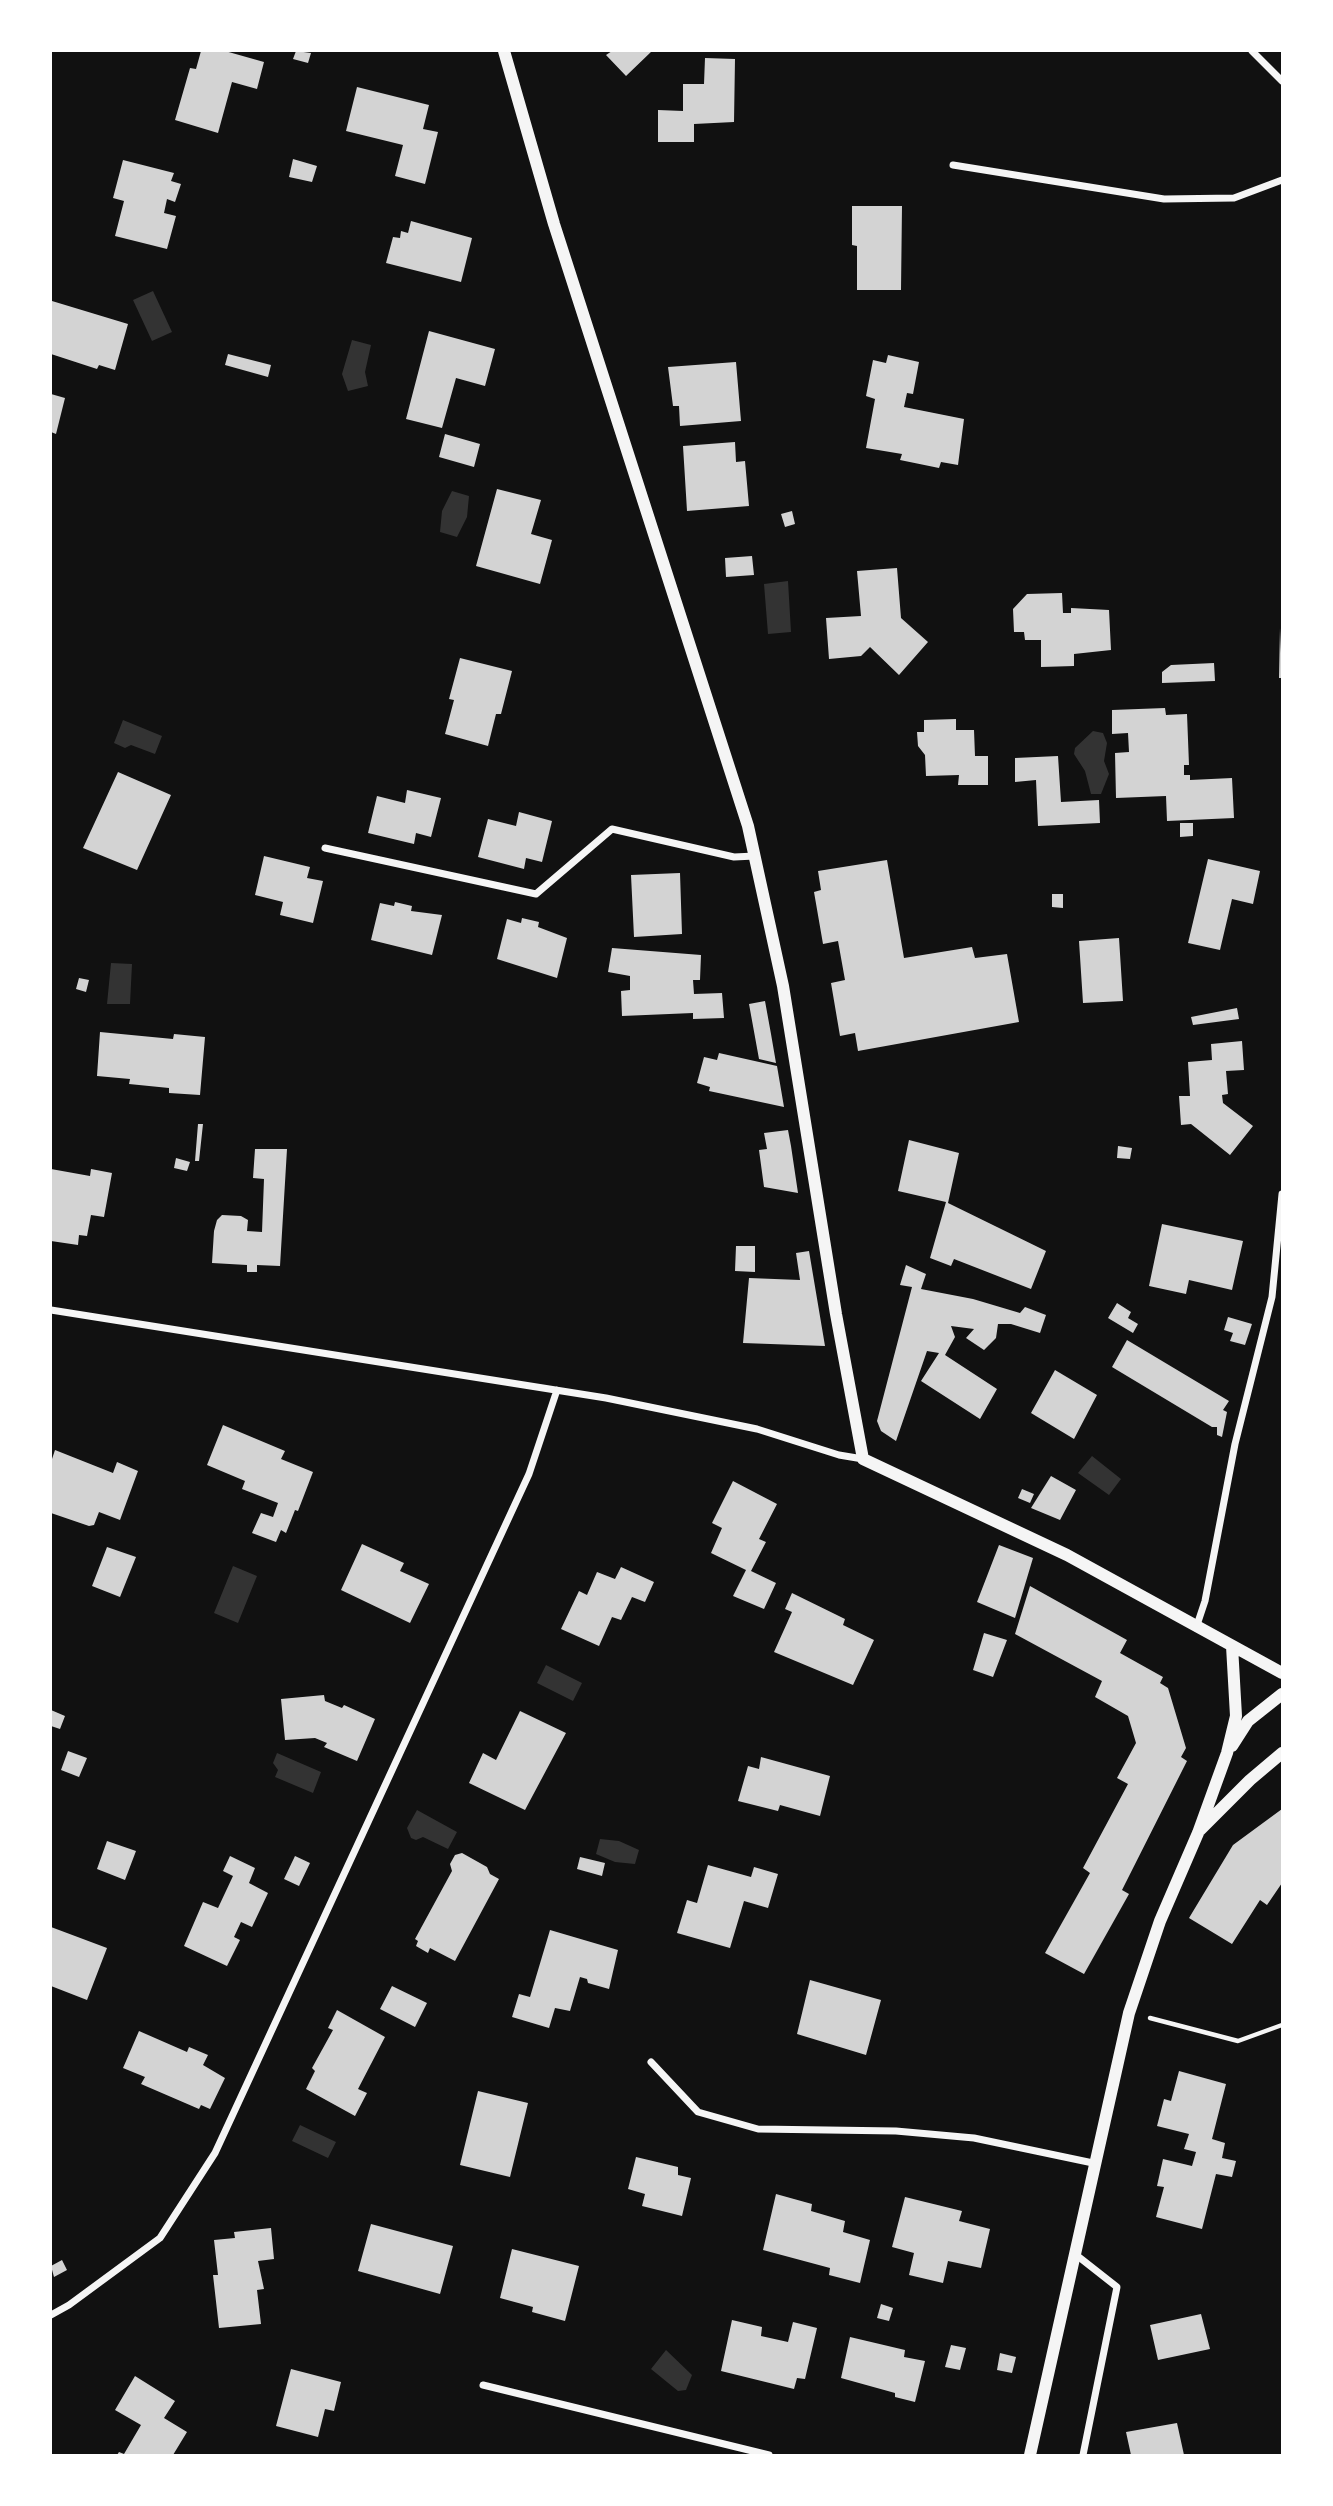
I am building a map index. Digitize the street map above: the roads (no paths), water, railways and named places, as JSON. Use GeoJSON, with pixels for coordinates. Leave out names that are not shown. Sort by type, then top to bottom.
{"type":"FeatureCollection","features":[{"type":"Feature","properties":{"kind":"street"},"geometry":{"type":"LineString","coordinates":[[504,51],[554,224],[755,856],[783,986],[836,1314],[863,1459]]}},
{"type":"Feature","properties":{"kind":"street"},"geometry":{"type":"LineString","coordinates":[[1252,51],[1282,81]]}},
{"type":"Feature","properties":{"kind":"street"},"geometry":{"type":"LineString","coordinates":[[953,166],[1164,199],[1234,198],[1282,180]]}},
{"type":"Feature","properties":{"kind":"street"},"geometry":{"type":"LineString","coordinates":[[325,848],[536,894],[612,829],[734,857],[755,856]]}},
{"type":"Feature","properties":{"kind":"street"},"geometry":{"type":"LineString","coordinates":[[1196,1628],[1205,1601],[1235,1444],[1272,1297],[1282,1194]]}},
{"type":"Feature","properties":{"kind":"street"},"geometry":{"type":"LineString","coordinates":[[51,1310],[557,1390],[757,1429],[839,1455],[863,1459],[1066,1555],[1282,1673]]}},
{"type":"Feature","properties":{"kind":"street"},"geometry":{"type":"LineString","coordinates":[[51,2315],[69,2305],[160,2238],[215,2153],[529,1474],[557,1390]]}},
{"type":"Feature","properties":{"kind":"street"},"geometry":{"type":"LineString","coordinates":[[1030,2455],[1093,2163],[1129,2013],[1160,1921],[1198,1833],[1227,1754],[1236,1716],[1232,1646]]}},
{"type":"Feature","properties":{"kind":"street"},"geometry":{"type":"LineString","coordinates":[[1227,1754],[1248,1721],[1282,1695]]}},
{"type":"Feature","properties":{"kind":"street"},"geometry":{"type":"LineString","coordinates":[[1198,1833],[1250,1780],[1282,1754]]}},
{"type":"Feature","properties":{"kind":"street"},"geometry":{"type":"LineString","coordinates":[[651,2062],[698,2112],[758,2129],[896,2131],[974,2138],[1093,2163]]}},
{"type":"Feature","properties":{"kind":"street"},"geometry":{"type":"LineString","coordinates":[[1074,2253],[1118,2287],[1083,2455]]}},
{"type":"Feature","properties":{"kind":"street"},"geometry":{"type":"LineString","coordinates":[[483,2385],[769,2455]]}}]}
